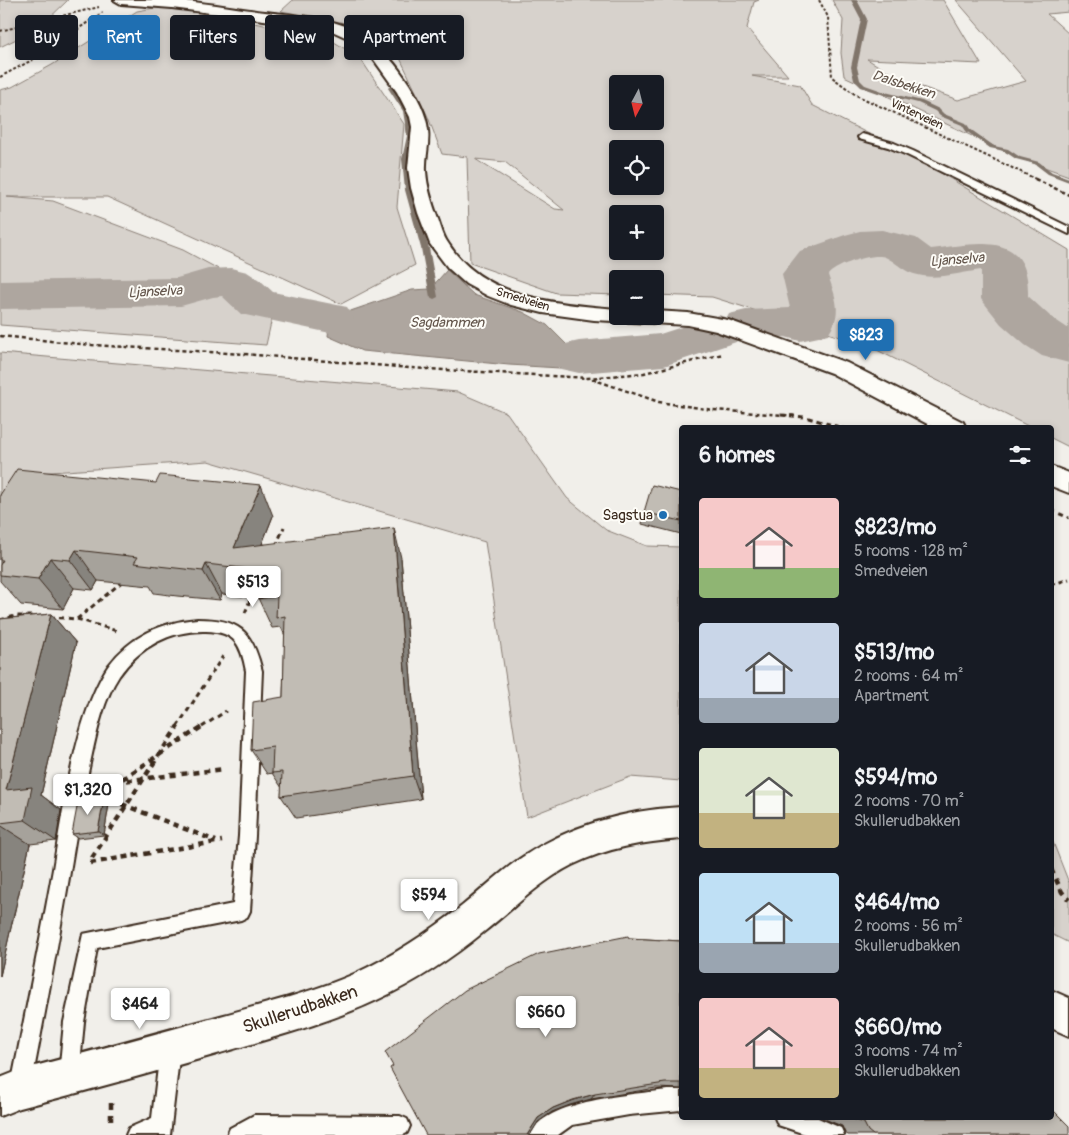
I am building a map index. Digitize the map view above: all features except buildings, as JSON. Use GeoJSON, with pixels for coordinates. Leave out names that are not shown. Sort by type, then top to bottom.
{"type":"FeatureCollection","features":[{"type":"Feature","properties":{"kind":"street","name":"Smedveien"},"geometry":{"type":"LineString","coordinates":[[119,2],[164,3],[282,18],[324,25],[358,37],[368,45],[411,100],[420,125],[417,168],[425,207],[438,243],[460,270],[490,289],[520,301],[557,310],[609,314]]}},
{"type":"Feature","properties":{"kind":"street"},"geometry":{"type":"LineString","coordinates":[[664,318],[702,321],[721,325],[839,368],[949,425]]}},
{"type":"Feature","properties":{"kind":"street"},"geometry":{"type":"LineString","coordinates":[[1054,476],[1069,484]]}},
{"type":"Feature","properties":{"kind":"street","name":"Skullerudbakken"},"geometry":{"type":"LineString","coordinates":[[10,1093],[308,1009],[364,988],[410,964],[442,943],[543,862],[577,845],[617,832],[656,824],[679,823]]}},
{"type":"Feature","properties":{"kind":"street"},"geometry":{"type":"LineString","coordinates":[[1054,1010],[1069,1018]]}},
{"type":"Feature","properties":{"kind":"lane"},"geometry":{"type":"LineString","coordinates":[[862,137],[891,145],[910,153],[1069,231]]}},
{"type":"Feature","properties":{"kind":"lane"},"geometry":{"type":"LineString","coordinates":[[10,1093],[62,868],[77,786],[100,696],[114,671],[130,651],[152,636],[180,626],[195,624],[218,625],[238,631],[249,647],[254,671],[247,836],[240,911],[89,940],[74,1022],[69,1076]]}},
{"type":"Feature","properties":{"kind":"lane"},"geometry":{"type":"LineString","coordinates":[[136,1135],[160,1130],[170,1049]]}},
{"type":"Feature","properties":{"kind":"lane"},"geometry":{"type":"LineString","coordinates":[[540,1135],[568,1116],[629,1105],[679,1100]]}},
{"type":"Feature","properties":{"kind":"lane"},"geometry":{"type":"LineString","coordinates":[[792,1120],[826,1130],[834,1135]]}},
{"type":"Feature","properties":{"kind":"lane"},"geometry":{"type":"LineString","coordinates":[[237,1135],[254,1124],[400,1126]]}},
{"type":"Feature","properties":{"kind":"path","name":"Vinterveien"},"geometry":{"type":"LineString","coordinates":[[819,0],[828,17],[832,77],[842,86],[856,95],[1069,196]]}},
{"type":"Feature","properties":{"kind":"path"},"geometry":{"type":"LineString","coordinates":[[0,31],[119,2]]}},
{"type":"Feature","properties":{"kind":"path"},"geometry":{"type":"LineString","coordinates":[[0,77],[34,59],[119,2]]}},
{"type":"Feature","properties":{"kind":"path"},"geometry":{"type":"LineString","coordinates":[[0,336],[92,345],[244,354],[410,368],[588,378],[644,373],[673,367],[740,349],[758,340]]}},
{"type":"Feature","properties":{"kind":"path"},"geometry":{"type":"LineString","coordinates":[[588,378],[659,402],[713,410],[805,417],[833,425]]}},
{"type":"Feature","properties":{"kind":"path"},"geometry":{"type":"LineString","coordinates":[[1054,511],[1069,518]]}},
{"type":"Feature","properties":{"kind":"path"},"geometry":{"type":"LineString","coordinates":[[274,550],[284,527]]}},
{"type":"Feature","properties":{"kind":"path"},"geometry":{"type":"LineString","coordinates":[[77,619],[127,578]]}},
{"type":"Feature","properties":{"kind":"path"},"geometry":{"type":"LineString","coordinates":[[116,579],[120,584]]}},
{"type":"Feature","properties":{"kind":"path"},"geometry":{"type":"LineString","coordinates":[[1054,584],[1069,579]]}},
{"type":"Feature","properties":{"kind":"path"},"geometry":{"type":"LineString","coordinates":[[89,863],[238,631],[254,591]]}},
{"type":"Feature","properties":{"kind":"path"},"geometry":{"type":"LineString","coordinates":[[0,620],[15,616],[38,616]]}},
{"type":"Feature","properties":{"kind":"path"},"geometry":{"type":"LineString","coordinates":[[46,616],[77,619],[123,633]]}},
{"type":"Feature","properties":{"kind":"path"},"geometry":{"type":"LineString","coordinates":[[216,842],[98,795],[254,693]]}},
{"type":"Feature","properties":{"kind":"path"},"geometry":{"type":"LineString","coordinates":[[77,786],[249,766]]}},
{"type":"Feature","properties":{"kind":"path"},"geometry":{"type":"LineString","coordinates":[[62,868],[247,836]]}},
{"type":"Feature","properties":{"kind":"path"},"geometry":{"type":"LineString","coordinates":[[1054,875],[1062,892],[1069,900]]}},
{"type":"Feature","properties":{"kind":"shaded area"},"geometry":{"type":"Polygon","coordinates":[[[0,0],[68,0],[52,15],[15,15],[15,40],[0,47],[0,0]]]}},
{"type":"Feature","properties":{"kind":"shaded area"},"geometry":{"type":"Polygon","coordinates":[[[293,0],[759,0],[754,2],[747,28],[788,76],[752,76],[800,85],[812,105],[916,158],[1069,250],[1069,447],[1054,440],[1054,425],[1026,425],[869,346],[712,297],[664,295],[664,270],[609,270],[609,295],[556,293],[470,263],[467,157],[442,154],[428,117],[401,60],[464,60],[464,15],[344,15],[344,23],[334,21],[334,15],[302,15],[281,11],[293,0]],[[475,159],[555,209],[564,210],[505,162],[475,159]]]}},
{"type":"Feature","properties":{"kind":"shaded area"},"geometry":{"type":"Polygon","coordinates":[[[832,0],[943,0],[981,64],[867,59],[900,79],[958,100],[1026,81],[956,0],[1069,0],[1069,12],[1047,14],[1069,34],[1069,176],[1019,158],[844,76],[841,53],[843,20],[832,0]]]}},
{"type":"Feature","properties":{"kind":"shaded area"},"geometry":{"type":"Polygon","coordinates":[[[166,6],[212,15],[170,15],[170,60],[255,60],[255,23],[265,25],[265,60],[334,60],[334,42],[344,48],[344,60],[361,60],[404,124],[397,207],[415,265],[341,304],[107,197],[7,197],[53,201],[183,250],[276,300],[266,345],[0,325],[0,90],[12,87],[60,60],[78,60],[78,48],[88,42],[88,60],[160,60],[160,15],[131,15],[137,11],[166,6]]]}},
{"type":"Feature","properties":{"kind":"shaded area"},"geometry":{"type":"Polygon","coordinates":[[[0,353],[458,392],[507,413],[567,498],[606,530],[647,546],[679,547],[679,781],[630,777],[527,817],[485,542],[208,461],[37,473],[0,529],[0,353]]]}},
{"type":"Feature","properties":{"kind":"shaded area"},"geometry":{"type":"Polygon","coordinates":[[[1054,845],[1069,883],[1069,943],[1054,936],[1054,845]]]}},
{"type":"Feature","properties":{"kind":"water","name":"Sagdammen"},"geometry":{"type":"Polygon","coordinates":[[[447,270],[474,295],[523,312],[547,325],[579,357],[573,367],[509,365],[362,351],[328,336],[330,318],[412,290],[430,289],[447,270]]]}},
{"type":"Feature","properties":{"kind":"waterway","name":"Dalsbekken"},"geometry":{"type":"LineString","coordinates":[[854,0],[864,19],[854,67],[857,80],[863,86],[920,102],[937,110],[942,115],[964,124],[968,130],[992,147],[1006,150],[1018,158],[1037,163],[1050,173],[1069,180]]}},
{"type":"Feature","properties":{"kind":"waterway"},"geometry":{"type":"LineString","coordinates":[[391,88],[406,111],[410,136],[405,159],[408,190],[425,248],[434,297]]}},
{"type":"Feature","properties":{"kind":"waterway","name":"Ljanselva"},"geometry":{"type":"LineString","coordinates":[[746,325],[786,322],[800,326],[811,324],[814,312],[811,292],[805,274],[816,260],[860,244],[882,243],[900,247],[925,263],[989,256],[995,259],[1003,268],[1004,299],[1026,321],[1050,340],[1069,347]]}},
{"type":"Feature","properties":{"kind":"waterway","name":"Ljanselva"},"geometry":{"type":"LineString","coordinates":[[0,295],[181,292],[208,283],[231,282],[245,291],[258,304],[330,318]]}},
{"type":"Feature","properties":{"kind":"waterway","name":"Ljanselva"},"geometry":{"type":"LineString","coordinates":[[579,357],[664,350],[719,331]]}},
{"type":"Feature","properties":{"kind":"place","name":"Sagstua"},"geometry":{"type":"Point","coordinates":[663,515]}}]}
